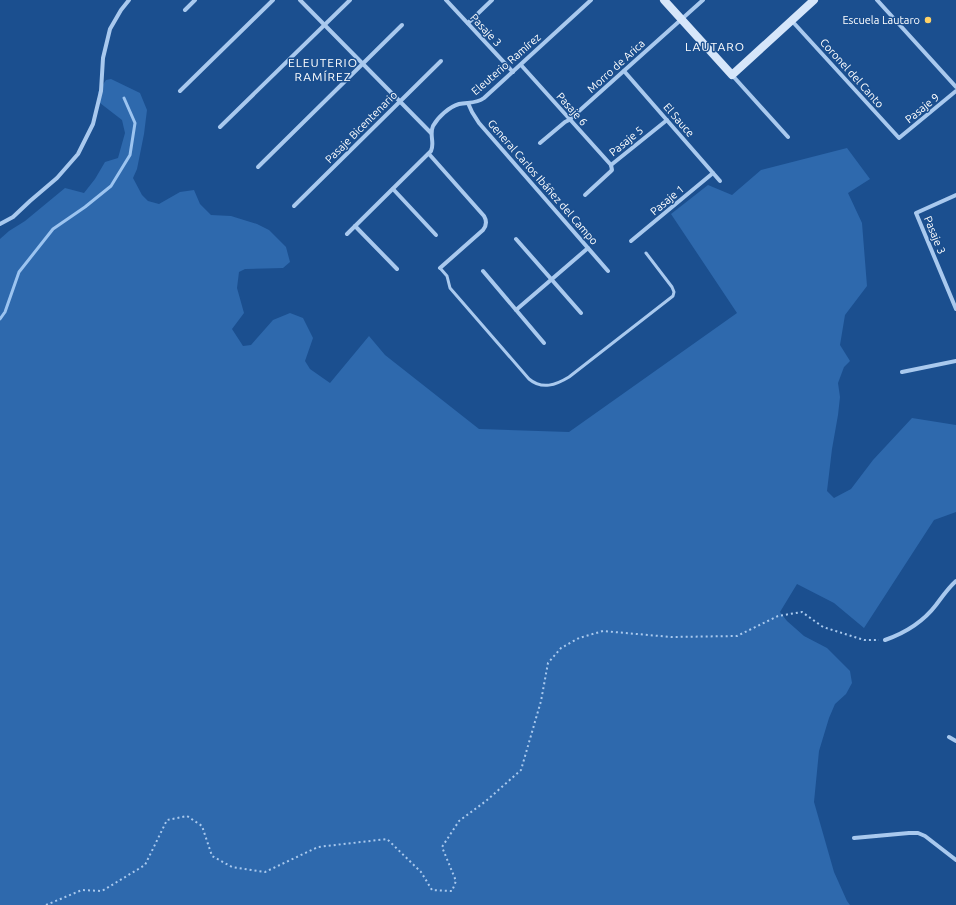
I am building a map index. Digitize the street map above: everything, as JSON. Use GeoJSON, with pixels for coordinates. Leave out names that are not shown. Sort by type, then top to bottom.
{"type":"FeatureCollection","features":[{"type":"Feature","properties":{"kind":"street"},"geometry":{"type":"LineString","coordinates":[[0,224],[13,217],[57,178],[78,154],[93,124],[101,91],[103,58],[110,29],[121,10],[129,0]]}},
{"type":"Feature","properties":{"kind":"street"},"geometry":{"type":"LineString","coordinates":[[185,10],[195,0]]}},
{"type":"Feature","properties":{"kind":"street"},"geometry":{"type":"LineString","coordinates":[[180,91],[273,0]]}},
{"type":"Feature","properties":{"kind":"street"},"geometry":{"type":"LineString","coordinates":[[300,0],[431,133],[433,148],[429,154],[347,234]]}},
{"type":"Feature","properties":{"kind":"street"},"geometry":{"type":"LineString","coordinates":[[220,127],[350,0]]}},
{"type":"Feature","properties":{"kind":"street","name":"Pasaje 3"},"geometry":{"type":"LineString","coordinates":[[446,0],[513,72]]}},
{"type":"Feature","properties":{"kind":"street"},"geometry":{"type":"LineString","coordinates":[[468,23],[492,0]]}},
{"type":"Feature","properties":{"kind":"street","name":"Eleuterio Ramírez"},"geometry":{"type":"LineString","coordinates":[[431,133],[434,126],[448,110],[454,106],[476,102],[484,98],[591,0]]}},
{"type":"Feature","properties":{"kind":"street"},"geometry":{"type":"LineString","coordinates":[[664,0],[788,137]]}},
{"type":"Feature","properties":{"kind":"street","name":"Morro de Arica"},"geometry":{"type":"LineString","coordinates":[[540,143],[565,122],[570,120],[703,0]]}},
{"type":"Feature","properties":{"kind":"street"},"geometry":{"type":"LineString","coordinates":[[732,75],[814,0]]}},
{"type":"Feature","properties":{"kind":"street"},"geometry":{"type":"LineString","coordinates":[[877,0],[956,87]]}},
{"type":"Feature","properties":{"kind":"street","name":"Coronel del Canto"},"geometry":{"type":"LineString","coordinates":[[791,20],[899,138]]}},
{"type":"Feature","properties":{"kind":"street"},"geometry":{"type":"LineString","coordinates":[[258,167],[402,25]]}},
{"type":"Feature","properties":{"kind":"street","name":"Pasaje Bicentenario"},"geometry":{"type":"LineString","coordinates":[[294,206],[441,61]]}},
{"type":"Feature","properties":{"kind":"street","name":"Pasaje 6"},"geometry":{"type":"LineString","coordinates":[[521,65],[611,165]]}},
{"type":"Feature","properties":{"kind":"street","name":"El Sauce"},"geometry":{"type":"LineString","coordinates":[[624,71],[720,181]]}},
{"type":"Feature","properties":{"kind":"street","name":"Pasaje 9"},"geometry":{"type":"LineString","coordinates":[[899,138],[956,91]]}},
{"type":"Feature","properties":{"kind":"street","name":"General Carlos Ibáñez del Campo"},"geometry":{"type":"LineString","coordinates":[[468,103],[479,123],[608,271]]}},
{"type":"Feature","properties":{"kind":"street","name":"Pasaje 5"},"geometry":{"type":"LineString","coordinates":[[585,195],[612,170],[611,165],[667,120]]}},
{"type":"Feature","properties":{"kind":"street"},"geometry":{"type":"LineString","coordinates":[[429,154],[484,216],[486,221],[486,227],[440,268]]}},
{"type":"Feature","properties":{"kind":"street","name":"Pasaje 1"},"geometry":{"type":"LineString","coordinates":[[632,241],[713,173]]}},
{"type":"Feature","properties":{"kind":"street"},"geometry":{"type":"LineString","coordinates":[[393,189],[436,235]]}},
{"type":"Feature","properties":{"kind":"street","name":"Pasaje 3"},"geometry":{"type":"LineString","coordinates":[[956,195],[916,213],[956,309]]}},
{"type":"Feature","properties":{"kind":"street"},"geometry":{"type":"LineString","coordinates":[[355,226],[397,269]]}},
{"type":"Feature","properties":{"kind":"street"},"geometry":{"type":"LineString","coordinates":[[516,239],[581,313]]}},
{"type":"Feature","properties":{"kind":"street"},"geometry":{"type":"LineString","coordinates":[[516,310],[588,248]]}},
{"type":"Feature","properties":{"kind":"street"},"geometry":{"type":"LineString","coordinates":[[483,271],[544,343]]}},
{"type":"Feature","properties":{"kind":"street"},"geometry":{"type":"LineString","coordinates":[[902,372],[956,361]]}},
{"type":"Feature","properties":{"kind":"street"},"geometry":{"type":"LineString","coordinates":[[885,640],[902,633],[917,624],[930,613],[946,591],[956,581]]}},
{"type":"Feature","properties":{"kind":"street"},"geometry":{"type":"LineString","coordinates":[[949,737],[956,742]]}},
{"type":"Feature","properties":{"kind":"street"},"geometry":{"type":"LineString","coordinates":[[854,838],[918,833],[925,836],[956,860]]}},
{"type":"Feature","properties":{"kind":"lane"},"geometry":{"type":"LineString","coordinates":[[440,268],[447,276],[450,288],[529,379],[538,385],[548,386],[569,377],[672,298],[674,294],[673,289],[646,253]]}},
{"type":"Feature","properties":{"kind":"path"},"geometry":{"type":"LineString","coordinates":[[46,905],[82,890],[102,890],[145,865],[167,820],[187,816],[202,826],[212,856],[232,867],[265,872],[318,847],[388,839],[421,872],[432,890],[452,892],[456,881],[442,847],[459,821],[486,801],[521,770],[541,701],[548,663],[561,648],[579,638],[603,631],[671,637],[737,636],[778,616],[802,612],[823,627],[864,640],[885,640]]}},
{"type":"Feature","properties":{"kind":"shaded area"},"geometry":{"type":"Polygon","coordinates":[[[111,79],[140,93],[147,110],[137,169],[133,178],[142,195],[148,201],[159,204],[180,192],[194,190],[200,204],[211,215],[231,216],[257,224],[269,230],[286,247],[290,262],[283,268],[245,269],[239,272],[237,288],[244,313],[232,329],[243,346],[251,345],[273,320],[290,313],[303,318],[313,338],[305,361],[310,369],[330,383],[369,336],[385,355],[479,429],[569,432],[737,313],[671,214],[708,185],[732,195],[761,170],[847,148],[870,179],[848,193],[862,223],[867,286],[845,315],[840,345],[850,361],[844,367],[838,383],[840,397],[827,491],[834,498],[851,489],[873,460],[912,418],[956,425],[956,512],[934,520],[864,628],[834,603],[797,584],[780,612],[787,621],[804,636],[827,648],[850,671],[852,683],[846,694],[835,704],[819,751],[814,802],[834,872],[850,905],[0,905],[0,239],[9,231],[25,221],[65,188],[84,193],[95,179],[105,162],[118,158],[125,133],[122,120],[100,103],[98,92],[106,80],[111,79]]]}},
{"type":"Feature","properties":{"kind":"waterway"},"geometry":{"type":"LineString","coordinates":[[0,319],[5,312],[19,272],[53,229],[85,207],[111,186],[130,155],[135,123],[124,98]]}},
{"type":"Feature","properties":{"kind":"place","name":"Escuela Lautaro"},"geometry":{"type":"Point","coordinates":[928,20]}},
{"type":"Feature","properties":{"kind":"district","name":"LAUTARO"},"geometry":{"type":"Point","coordinates":[715,47]}},
{"type":"Feature","properties":{"kind":"district","name":"ELEUTERIO RAMÍREZ"},"geometry":{"type":"Point","coordinates":[323,70]}}]}
